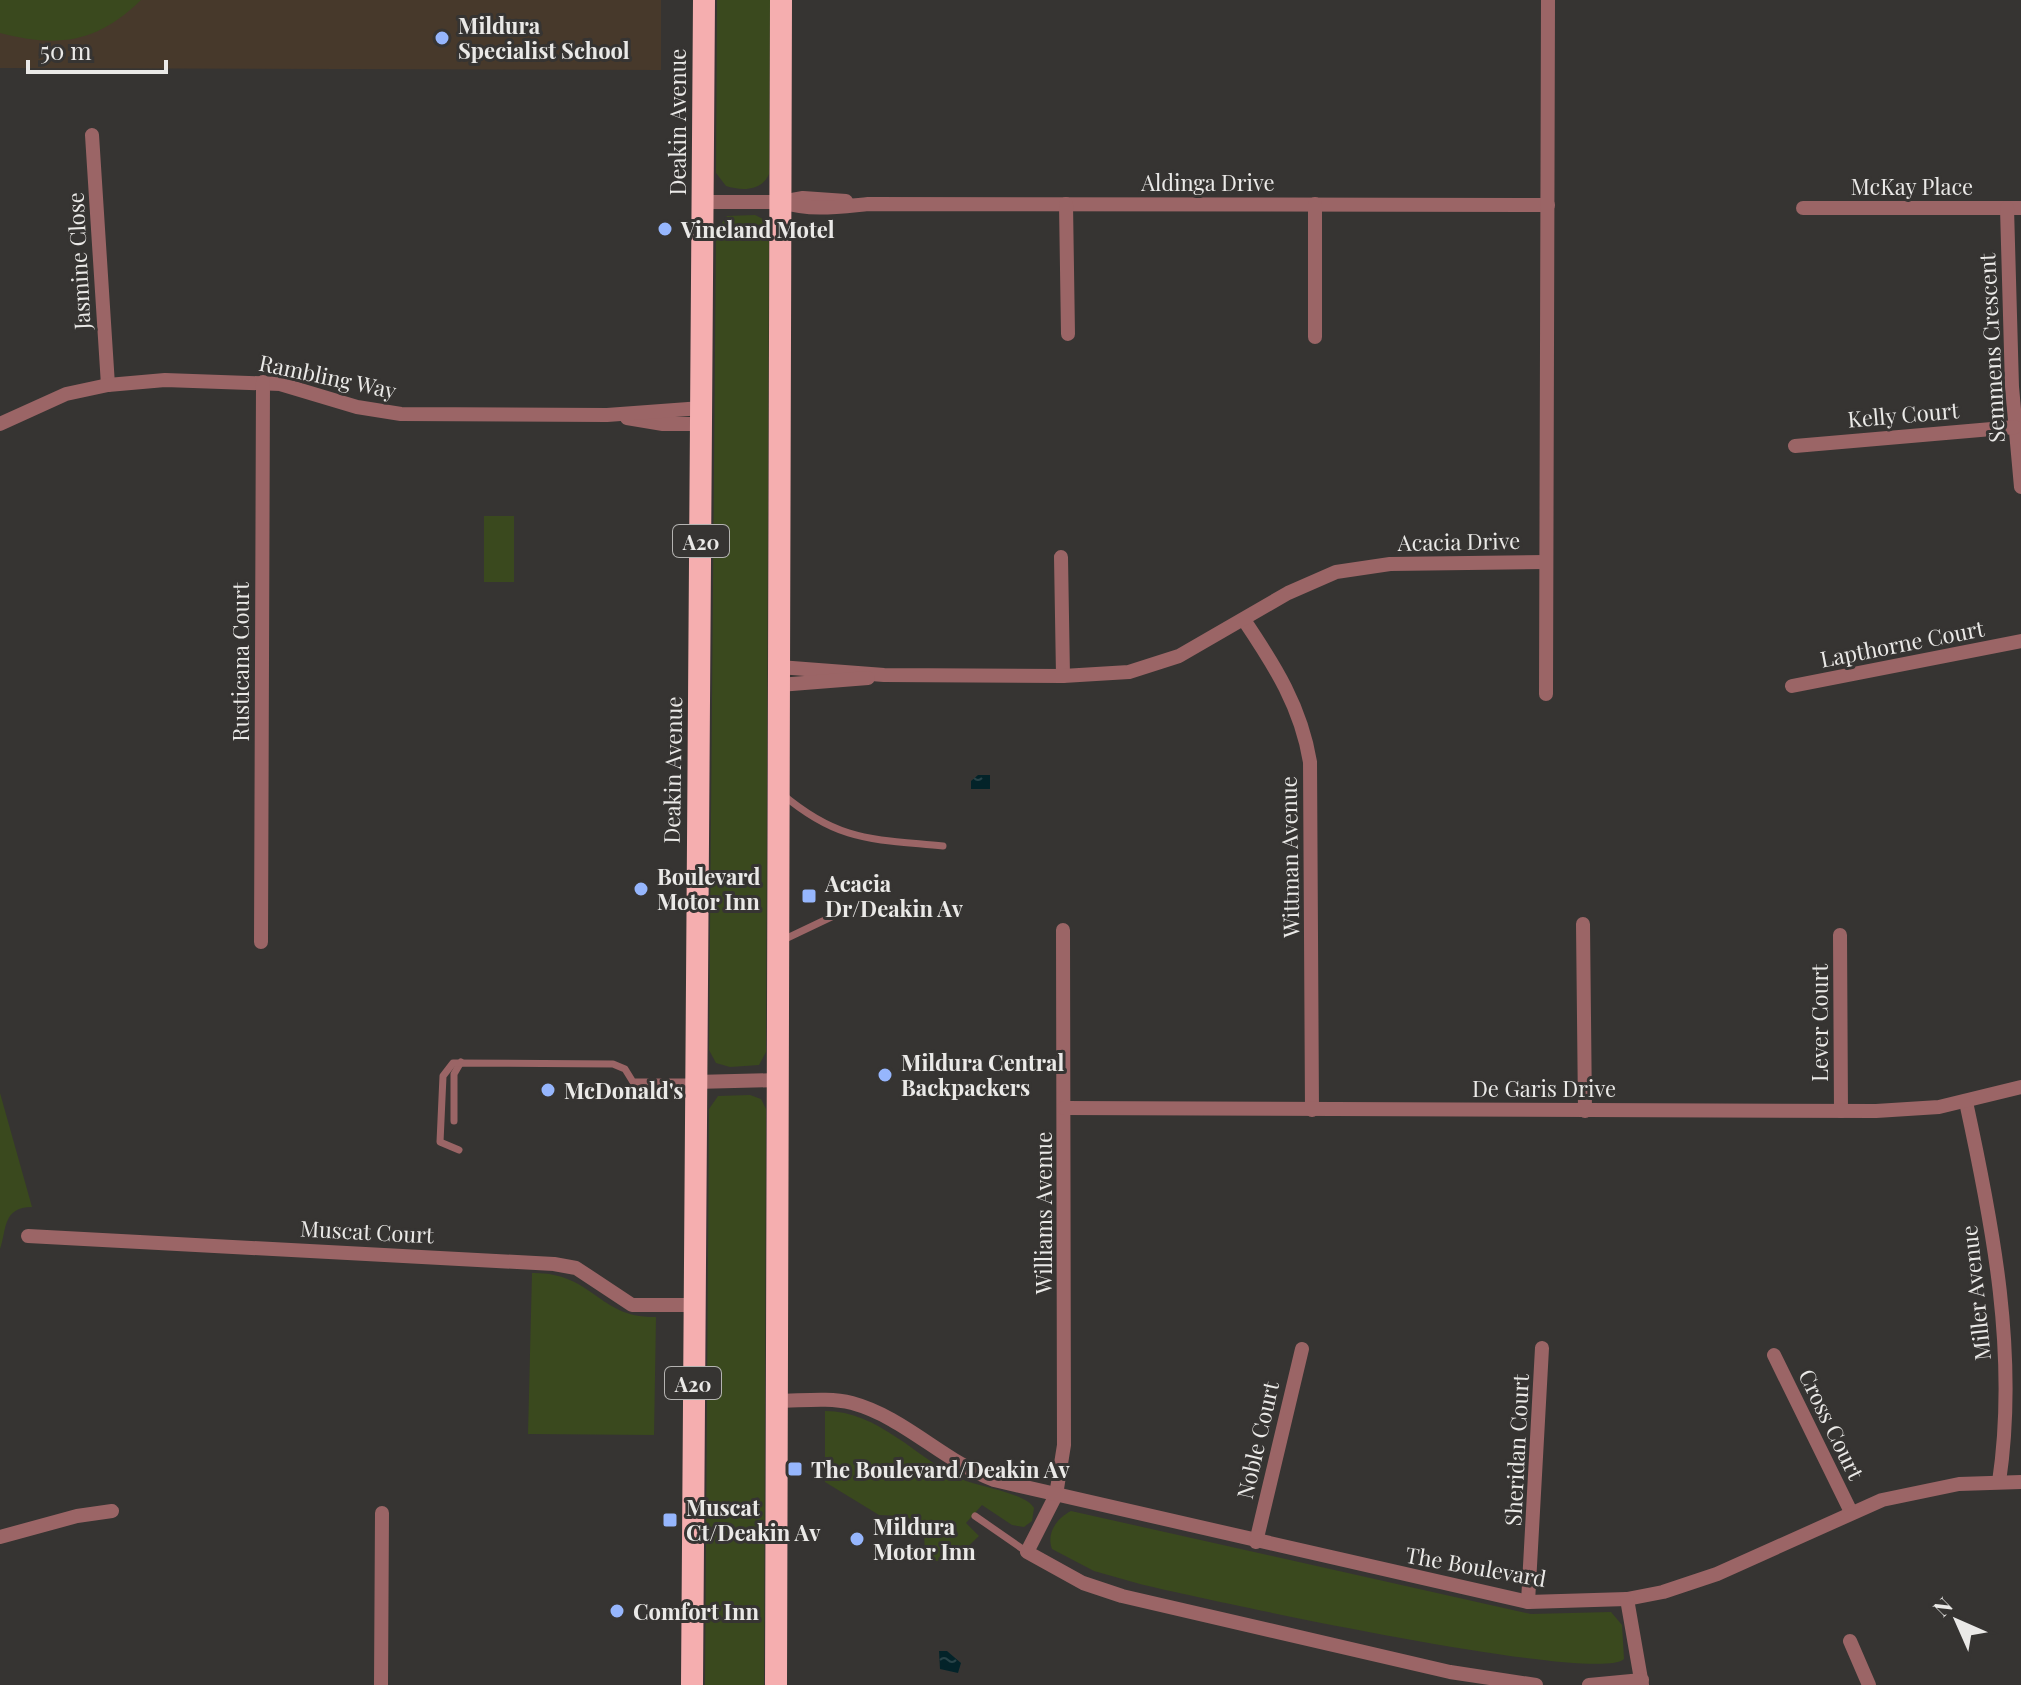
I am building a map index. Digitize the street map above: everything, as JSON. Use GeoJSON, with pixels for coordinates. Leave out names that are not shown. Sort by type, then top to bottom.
{"type":"FeatureCollection","features":[{"type":"Feature","properties":{"kind":"highway","name":"Deakin Avenue"},"geometry":{"type":"LineString","coordinates":[[692,1685],[704,0]]}},
{"type":"Feature","properties":{"kind":"highway"},"geometry":{"type":"LineString","coordinates":[[776,1685],[781,0]]}},
{"type":"Feature","properties":{"kind":"street","name":"Acacia Drive"},"geometry":{"type":"LineString","coordinates":[[779,676],[1099,676],[1154,666],[1203,645],[1312,581],[1363,566],[1546,562],[1548,0]]}},
{"type":"Feature","properties":{"kind":"street","name":"Jasmine Close"},"geometry":{"type":"LineString","coordinates":[[92,135],[108,385]]}},
{"type":"Feature","properties":{"kind":"street","name":"Aldinga Drive"},"geometry":{"type":"LineString","coordinates":[[703,202],[781,202],[813,198],[868,204],[1548,205]]}},
{"type":"Feature","properties":{"kind":"street"},"geometry":{"type":"LineString","coordinates":[[1066,204],[1068,334]]}},
{"type":"Feature","properties":{"kind":"street"},"geometry":{"type":"LineString","coordinates":[[1315,204],[1315,337]]}},
{"type":"Feature","properties":{"kind":"street","name":"McKay Place"},"geometry":{"type":"LineString","coordinates":[[1803,208],[2014,208]]}},
{"type":"Feature","properties":{"kind":"street","name":"Semmens Crescent"},"geometry":{"type":"LineString","coordinates":[[2014,208],[2015,427],[2021,487]]}},
{"type":"Feature","properties":{"kind":"street","name":"Rambling Way"},"geometry":{"type":"LineString","coordinates":[[0,424],[66,394],[108,385],[165,380],[263,382],[401,414],[607,415],[663,424],[702,416]]}},
{"type":"Feature","properties":{"kind":"street","name":"Rusticana Court"},"geometry":{"type":"LineString","coordinates":[[261,942],[263,382]]}},
{"type":"Feature","properties":{"kind":"street","name":"Kelly Court"},"geometry":{"type":"LineString","coordinates":[[1795,446],[2015,427]]}},
{"type":"Feature","properties":{"kind":"street"},"geometry":{"type":"LineString","coordinates":[[1061,557],[1063,676]]}},
{"type":"Feature","properties":{"kind":"street"},"geometry":{"type":"LineString","coordinates":[[1546,562],[1546,694]]}},
{"type":"Feature","properties":{"kind":"street","name":"Wittman Avenue"},"geometry":{"type":"LineString","coordinates":[[1244,620],[1287,686],[1305,734],[1310,762],[1312,1110]]}},
{"type":"Feature","properties":{"kind":"street","name":"Lapthorne Court"},"geometry":{"type":"LineString","coordinates":[[1792,686],[2021,641]]}},
{"type":"Feature","properties":{"kind":"street"},"geometry":{"type":"LineString","coordinates":[[1583,924],[1585,1111]]}},
{"type":"Feature","properties":{"kind":"street","name":"Williams Avenue"},"geometry":{"type":"LineString","coordinates":[[1056,1495],[1064,1445],[1063,930]]}},
{"type":"Feature","properties":{"kind":"street","name":"Lever Court"},"geometry":{"type":"LineString","coordinates":[[1840,935],[1841,1111]]}},
{"type":"Feature","properties":{"kind":"street"},"geometry":{"type":"LineString","coordinates":[[695,1082],[778,1080]]}},
{"type":"Feature","properties":{"kind":"street","name":"De Garis Drive"},"geometry":{"type":"LineString","coordinates":[[1064,1108],[1907,1110],[1966,1102],[2021,1087]]}},
{"type":"Feature","properties":{"kind":"street","name":"Miller Avenue"},"geometry":{"type":"LineString","coordinates":[[1966,1102],[2000,1288],[2005,1444],[1999,1482]]}},
{"type":"Feature","properties":{"kind":"street","name":"Muscat Court"},"geometry":{"type":"LineString","coordinates":[[28,1236],[554,1264],[576,1268],[632,1305],[693,1305]]}},
{"type":"Feature","properties":{"kind":"street","name":"Sheridan Court"},"geometry":{"type":"LineString","coordinates":[[1528,1602],[1542,1348]]}},
{"type":"Feature","properties":{"kind":"street","name":"Noble Court"},"geometry":{"type":"LineString","coordinates":[[1256,1542],[1302,1349]]}},
{"type":"Feature","properties":{"kind":"street","name":"Cross Court"},"geometry":{"type":"LineString","coordinates":[[1774,1355],[1851,1512]]}},
{"type":"Feature","properties":{"kind":"street","name":"The Boulevard"},"geometry":{"type":"LineString","coordinates":[[777,1401],[851,1403],[891,1419],[968,1471],[1056,1495],[1528,1602],[1627,1599],[1717,1574],[1851,1512],[1923,1490],[2021,1482]]}},
{"type":"Feature","properties":{"kind":"street"},"geometry":{"type":"LineString","coordinates":[[1056,1495],[1027,1552],[1083,1583],[1122,1596],[1450,1672],[1536,1685]]}},
{"type":"Feature","properties":{"kind":"street"},"geometry":{"type":"LineString","coordinates":[[0,1537],[77,1516],[112,1511]]}},
{"type":"Feature","properties":{"kind":"street"},"geometry":{"type":"LineString","coordinates":[[381,1685],[382,1513]]}},
{"type":"Feature","properties":{"kind":"street"},"geometry":{"type":"LineString","coordinates":[[1589,1685],[1642,1682],[1627,1599]]}},
{"type":"Feature","properties":{"kind":"street"},"geometry":{"type":"LineString","coordinates":[[1850,1641],[1869,1685]]}},
{"type":"Feature","properties":{"kind":"lane"},"geometry":{"type":"LineString","coordinates":[[781,793],[806,814],[836,831],[872,839],[943,846]]}},
{"type":"Feature","properties":{"kind":"lane"},"geometry":{"type":"LineString","coordinates":[[779,942],[846,910]]}},
{"type":"Feature","properties":{"kind":"lane"},"geometry":{"type":"LineString","coordinates":[[454,1121],[454,1074],[461,1062]]}},
{"type":"Feature","properties":{"kind":"lane"},"geometry":{"type":"LineString","coordinates":[[459,1150],[440,1142],[443,1076],[447,1066],[461,1062],[613,1064],[625,1069],[633,1082],[695,1082]]}},
{"type":"Feature","properties":{"kind":"lane"},"geometry":{"type":"LineString","coordinates":[[975,1516],[1027,1552]]}},
{"type":"Feature","properties":{"kind":"shaded area","name":"Mildura Specialist School"},"geometry":{"type":"Polygon","coordinates":[[[0,0],[661,0],[661,70],[0,68],[0,0]]]}},
{"type":"Feature","properties":{"kind":"green space"},"geometry":{"type":"Polygon","coordinates":[[[0,0],[141,0],[109,25],[92,33],[76,38],[40,40],[0,33],[0,0]]]}},
{"type":"Feature","properties":{"kind":"green space"},"geometry":{"type":"Polygon","coordinates":[[[717,0],[770,0],[769,174],[757,187],[738,189],[726,186],[716,173],[717,0]]]}},
{"type":"Feature","properties":{"kind":"green space"},"geometry":{"type":"Polygon","coordinates":[[[755,215],[763,219],[769,230],[766,1052],[759,1065],[730,1067],[716,1063],[709,1050],[716,231],[727,216],[755,215]]]}},
{"type":"Feature","properties":{"kind":"green space"},"geometry":{"type":"Polygon","coordinates":[[[484,516],[514,516],[514,582],[484,582],[484,516]]]}},
{"type":"Feature","properties":{"kind":"green space"},"geometry":{"type":"Polygon","coordinates":[[[0,1093],[32,1207],[22,1208],[11,1215],[0,1249],[0,1093]]]}},
{"type":"Feature","properties":{"kind":"green space"},"geometry":{"type":"Polygon","coordinates":[[[750,1095],[761,1099],[766,1109],[764,1685],[705,1685],[709,1109],[718,1096],[750,1095]]]}},
{"type":"Feature","properties":{"kind":"green space"},"geometry":{"type":"Polygon","coordinates":[[[532,1273],[569,1280],[620,1310],[656,1317],[654,1435],[528,1434],[532,1273]]]}},
{"type":"Feature","properties":{"kind":"green space"},"geometry":{"type":"Polygon","coordinates":[[[825,1411],[863,1419],[961,1479],[1022,1498],[1034,1508],[1032,1521],[1024,1527],[1012,1525],[982,1505],[966,1523],[979,1536],[959,1555],[954,1551],[945,1560],[925,1562],[924,1529],[906,1516],[879,1515],[825,1482],[825,1411]]]}},
{"type":"Feature","properties":{"kind":"green space"},"geometry":{"type":"Polygon","coordinates":[[[1071,1511],[1531,1614],[1611,1612],[1622,1625],[1624,1659],[1598,1664],[1475,1651],[1140,1584],[1094,1571],[1052,1549],[1050,1537],[1054,1527],[1071,1511]]]}},
{"type":"Feature","properties":{"kind":"water"},"geometry":{"type":"Polygon","coordinates":[[[978,775],[990,775],[990,789],[971,789],[971,781],[978,775]]]}},
{"type":"Feature","properties":{"kind":"water"},"geometry":{"type":"Polygon","coordinates":[[[939,1651],[947,1651],[961,1663],[958,1673],[940,1669],[939,1651]]]}},
{"type":"Feature","properties":{"kind":"place","name":"Mildura Specialist School"},"geometry":{"type":"Point","coordinates":[442,38]}},
{"type":"Feature","properties":{"kind":"place","name":"Vineland Motel"},"geometry":{"type":"Point","coordinates":[665,229]}},
{"type":"Feature","properties":{"kind":"place","name":"Boulevard Motor Inn"},"geometry":{"type":"Point","coordinates":[641,889]}},
{"type":"Feature","properties":{"kind":"place","name":"Acacia Dr/Deakin Av"},"geometry":{"type":"Point","coordinates":[809,896]}},
{"type":"Feature","properties":{"kind":"place","name":"Mildura Central Backpackers"},"geometry":{"type":"Point","coordinates":[885,1075]}},
{"type":"Feature","properties":{"kind":"place","name":"McDonald's"},"geometry":{"type":"Point","coordinates":[548,1090]}},
{"type":"Feature","properties":{"kind":"place","name":"The Boulevard/Deakin Av"},"geometry":{"type":"Point","coordinates":[795,1469]}},
{"type":"Feature","properties":{"kind":"place","name":"Muscat Ct/Deakin Av"},"geometry":{"type":"Point","coordinates":[670,1520]}},
{"type":"Feature","properties":{"kind":"place","name":"Mildura Motor Inn"},"geometry":{"type":"Point","coordinates":[857,1539]}},
{"type":"Feature","properties":{"kind":"place","name":"Comfort Inn"},"geometry":{"type":"Point","coordinates":[617,1611]}}]}
